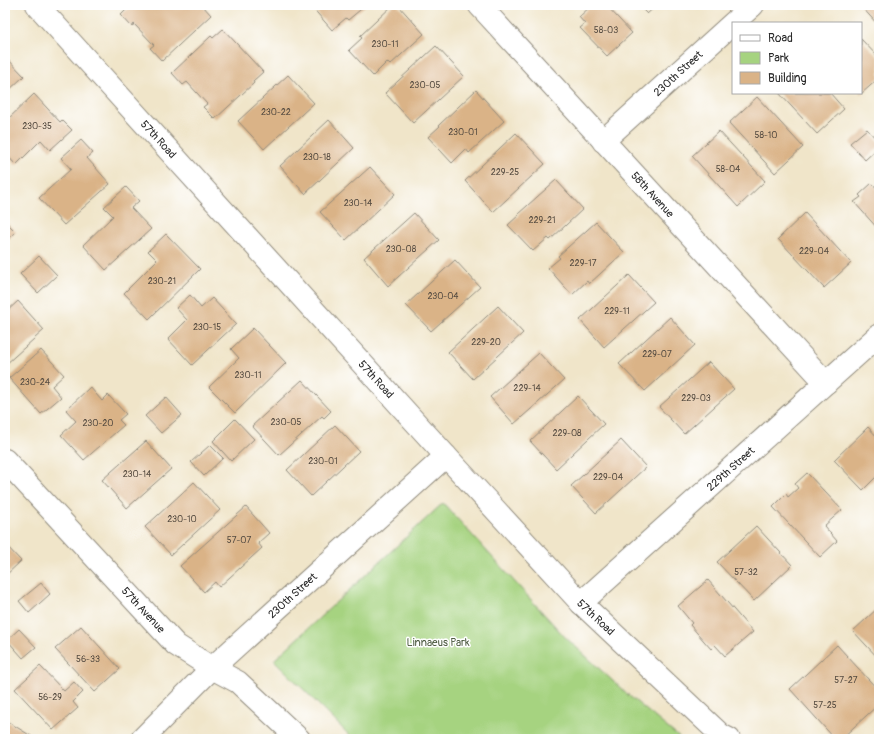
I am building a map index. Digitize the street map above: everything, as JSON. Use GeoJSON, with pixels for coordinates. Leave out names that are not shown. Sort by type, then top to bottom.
{"type":"FeatureCollection","features":[{"type":"Feature","properties":{"kind":"street","name":"57th Road"},"geometry":{"type":"LineString","coordinates":[[37,5],[581,603],[721,735],[729,739]]}},
{"type":"Feature","properties":{"kind":"street","name":"58th Avenue"},"geometry":{"type":"LineString","coordinates":[[479,5],[826,383]]}},
{"type":"Feature","properties":{"kind":"street","name":"230th Street"},"geometry":{"type":"LineString","coordinates":[[734,22],[753,5]]}},
{"type":"Feature","properties":{"kind":"street","name":"230th Street"},"geometry":{"type":"LineString","coordinates":[[603,141],[732,24]]}},
{"type":"Feature","properties":{"kind":"street","name":"229th Street"},"geometry":{"type":"LineString","coordinates":[[581,603],[879,335]]}},
{"type":"Feature","properties":{"kind":"street","name":"230th Street"},"geometry":{"type":"LineString","coordinates":[[142,739],[212,668],[446,456]]}},
{"type":"Feature","properties":{"kind":"street","name":"57th Avenue"},"geometry":{"type":"LineString","coordinates":[[5,460],[176,645],[212,668],[238,682],[299,739]]}},
{"type":"Feature","properties":{"kind":"green space","name":"Linnaeus Park"},"geometry":{"type":"Polygon","coordinates":[[[443,503],[564,636],[627,694],[681,739],[353,739],[274,660],[443,503]]]}},
{"type":"Feature","properties":{"kind":"building"},"geometry":{"type":"Polygon","coordinates":[[[131,5],[202,5],[211,15],[162,61],[150,48],[154,45],[134,24],[132,27],[121,15],[131,5]]]}},
{"type":"Feature","properties":{"kind":"building"},"geometry":{"type":"Polygon","coordinates":[[[310,5],[366,5],[348,20],[346,18],[332,30],[310,5]]]}},
{"type":"Feature","properties":{"kind":"building"},"geometry":{"type":"Polygon","coordinates":[[[393,5],[398,5],[424,34],[390,65],[387,62],[373,76],[349,50],[362,38],[360,36],[393,5]]]}},
{"type":"Feature","properties":{"kind":"building"},"geometry":{"type":"Polygon","coordinates":[[[592,5],[606,5],[632,33],[607,56],[580,28],[585,24],[579,17],[592,5]]]}},
{"type":"Feature","properties":{"kind":"building"},"geometry":{"type":"Polygon","coordinates":[[[638,5],[657,5],[647,14],[638,5]]]}},
{"type":"Feature","properties":{"kind":"building"},"geometry":{"type":"Polygon","coordinates":[[[860,5],[879,5],[879,26],[860,5]]]}},
{"type":"Feature","properties":{"kind":"building"},"geometry":{"type":"Polygon","coordinates":[[[223,29],[263,72],[253,81],[254,83],[215,119],[203,107],[207,104],[187,82],[183,85],[172,73],[211,36],[213,38],[223,29]]]}},
{"type":"Feature","properties":{"kind":"building"},"geometry":{"type":"Polygon","coordinates":[[[862,40],[879,58],[879,78],[862,93],[862,40]]]}},
{"type":"Feature","properties":{"kind":"building"},"geometry":{"type":"Polygon","coordinates":[[[436,46],[464,76],[413,123],[385,93],[436,46]]]}},
{"type":"Feature","properties":{"kind":"building"},"geometry":{"type":"Polygon","coordinates":[[[5,56],[24,76],[5,94],[5,56]]]}},
{"type":"Feature","properties":{"kind":"building"},"geometry":{"type":"Polygon","coordinates":[[[288,75],[314,103],[264,149],[238,121],[288,75]]]}},
{"type":"Feature","properties":{"kind":"building"},"geometry":{"type":"Polygon","coordinates":[[[476,90],[504,121],[469,153],[466,149],[452,163],[428,137],[476,90]]]}},
{"type":"Feature","properties":{"kind":"building"},"geometry":{"type":"Polygon","coordinates":[[[34,94],[60,122],[62,120],[72,130],[50,150],[41,140],[16,165],[5,153],[5,122],[34,94]]]}},
{"type":"Feature","properties":{"kind":"building"},"geometry":{"type":"Polygon","coordinates":[[[780,94],[831,94],[844,109],[817,134],[780,94]]]}},
{"type":"Feature","properties":{"kind":"building"},"geometry":{"type":"Polygon","coordinates":[[[757,97],[803,147],[775,173],[729,123],[757,97]]]}},
{"type":"Feature","properties":{"kind":"building"},"geometry":{"type":"Polygon","coordinates":[[[329,120],[354,148],[305,194],[280,166],[329,120]]]}},
{"type":"Feature","properties":{"kind":"building"},"geometry":{"type":"Polygon","coordinates":[[[867,129],[879,142],[879,147],[865,160],[850,143],[867,129]]]}},
{"type":"Feature","properties":{"kind":"building"},"geometry":{"type":"Polygon","coordinates":[[[719,131],[765,181],[738,207],[692,156],[719,131]]]}},
{"type":"Feature","properties":{"kind":"building"},"geometry":{"type":"Polygon","coordinates":[[[516,133],[545,164],[493,212],[465,181],[516,133]]]}},
{"type":"Feature","properties":{"kind":"building"},"geometry":{"type":"Polygon","coordinates":[[[81,140],[93,153],[87,158],[110,184],[64,225],[39,198],[71,169],[61,158],[81,140]]]}},
{"type":"Feature","properties":{"kind":"building"},"geometry":{"type":"Polygon","coordinates":[[[370,167],[395,194],[346,240],[320,212],[370,167]]]}},
{"type":"Feature","properties":{"kind":"building"},"geometry":{"type":"Polygon","coordinates":[[[556,180],[583,209],[550,240],[548,238],[533,251],[508,225],[556,180]]]}},
{"type":"Feature","properties":{"kind":"building"},"geometry":{"type":"Polygon","coordinates":[[[872,183],[879,191],[879,230],[854,202],[861,197],[859,195],[872,183]]]}},
{"type":"Feature","properties":{"kind":"building"},"geometry":{"type":"Polygon","coordinates":[[[126,187],[139,201],[131,208],[151,229],[106,270],[83,245],[113,216],[104,207],[126,187]]]}},
{"type":"Feature","properties":{"kind":"building"},"geometry":{"type":"Polygon","coordinates":[[[414,213],[439,240],[388,286],[364,258],[414,213]]]}},
{"type":"Feature","properties":{"kind":"building"},"geometry":{"type":"Polygon","coordinates":[[[805,213],[851,263],[824,288],[778,239],[805,213]]]}},
{"type":"Feature","properties":{"kind":"building"},"geometry":{"type":"Polygon","coordinates":[[[5,221],[16,232],[5,242],[5,221]]]}},
{"type":"Feature","properties":{"kind":"building"},"geometry":{"type":"Polygon","coordinates":[[[596,222],[624,252],[589,284],[587,281],[572,295],[548,268],[560,258],[558,256],[596,222]]]}},
{"type":"Feature","properties":{"kind":"building"},"geometry":{"type":"Polygon","coordinates":[[[166,234],[200,269],[149,319],[124,293],[157,260],[148,251],[166,234]]]}},
{"type":"Feature","properties":{"kind":"building"},"geometry":{"type":"Polygon","coordinates":[[[39,256],[57,275],[38,293],[20,274],[39,256]]]}},
{"type":"Feature","properties":{"kind":"building"},"geometry":{"type":"Polygon","coordinates":[[[455,260],[480,287],[431,331],[406,305],[455,260]]]}},
{"type":"Feature","properties":{"kind":"building"},"geometry":{"type":"Polygon","coordinates":[[[629,275],[654,302],[604,347],[580,320],[629,275]]]}},
{"type":"Feature","properties":{"kind":"building"},"geometry":{"type":"Polygon","coordinates":[[[190,295],[201,308],[212,298],[236,324],[192,365],[168,339],[187,320],[176,308],[190,295]]]}},
{"type":"Feature","properties":{"kind":"building"},"geometry":{"type":"Polygon","coordinates":[[[18,301],[44,330],[5,365],[5,313],[18,301]]]}},
{"type":"Feature","properties":{"kind":"building"},"geometry":{"type":"Polygon","coordinates":[[[498,306],[523,333],[473,379],[448,352],[498,306]]]}},
{"type":"Feature","properties":{"kind":"building"},"geometry":{"type":"Polygon","coordinates":[[[670,317],[695,345],[645,391],[619,364],[670,317]]]}},
{"type":"Feature","properties":{"kind":"building"},"geometry":{"type":"Polygon","coordinates":[[[253,328],[286,363],[235,413],[209,387],[239,358],[231,349],[253,328]]]}},
{"type":"Feature","properties":{"kind":"building"},"geometry":{"type":"Polygon","coordinates":[[[41,350],[64,375],[52,386],[61,397],[41,414],[9,378],[41,350]]]}},
{"type":"Feature","properties":{"kind":"building"},"geometry":{"type":"Polygon","coordinates":[[[539,353],[564,380],[514,424],[490,397],[539,353]]]}},
{"type":"Feature","properties":{"kind":"building"},"geometry":{"type":"Polygon","coordinates":[[[709,362],[734,389],[684,434],[659,407],[709,362]]]}},
{"type":"Feature","properties":{"kind":"building"},"geometry":{"type":"Polygon","coordinates":[[[302,380],[331,411],[324,418],[322,416],[279,455],[252,426],[302,380]]]}},
{"type":"Feature","properties":{"kind":"building"},"geometry":{"type":"Polygon","coordinates":[[[90,387],[102,401],[108,395],[126,414],[119,420],[124,425],[84,460],[61,435],[76,421],[66,410],[90,387]]]}},
{"type":"Feature","properties":{"kind":"building"},"geometry":{"type":"Polygon","coordinates":[[[578,396],[604,424],[556,469],[530,441],[578,396]]]}},
{"type":"Feature","properties":{"kind":"building"},"geometry":{"type":"Polygon","coordinates":[[[166,397],[182,415],[161,433],[145,416],[166,397]]]}},
{"type":"Feature","properties":{"kind":"building"},"geometry":{"type":"Polygon","coordinates":[[[235,419],[254,439],[231,461],[213,441],[235,419]]]}},
{"type":"Feature","properties":{"kind":"building"},"geometry":{"type":"Polygon","coordinates":[[[335,425],[359,451],[311,496],[287,470],[335,425]]]}},
{"type":"Feature","properties":{"kind":"building"},"geometry":{"type":"Polygon","coordinates":[[[868,427],[879,439],[879,474],[863,490],[834,460],[868,427]]]}},
{"type":"Feature","properties":{"kind":"building"},"geometry":{"type":"Polygon","coordinates":[[[621,440],[646,467],[596,513],[571,486],[621,440]]]}},
{"type":"Feature","properties":{"kind":"building"},"geometry":{"type":"Polygon","coordinates":[[[146,441],[171,469],[127,508],[102,480],[146,441]]]}},
{"type":"Feature","properties":{"kind":"building"},"geometry":{"type":"Polygon","coordinates":[[[210,445],[223,458],[204,476],[191,462],[210,445]]]}},
{"type":"Feature","properties":{"kind":"building"},"geometry":{"type":"Polygon","coordinates":[[[807,473],[842,510],[824,526],[837,541],[820,557],[773,507],[786,494],[788,497],[798,488],[795,484],[807,473]]]}},
{"type":"Feature","properties":{"kind":"building"},"geometry":{"type":"Polygon","coordinates":[[[194,482],[220,510],[171,555],[145,527],[194,482]]]}},
{"type":"Feature","properties":{"kind":"building"},"geometry":{"type":"Polygon","coordinates":[[[246,507],[269,533],[258,543],[262,548],[219,587],[215,582],[204,592],[180,566],[246,507]]]}},
{"type":"Feature","properties":{"kind":"building"},"geometry":{"type":"Polygon","coordinates":[[[756,526],[792,565],[754,601],[717,562],[756,526]]]}},
{"type":"Feature","properties":{"kind":"building"},"geometry":{"type":"Polygon","coordinates":[[[5,544],[21,561],[5,576],[5,544]]]}},
{"type":"Feature","properties":{"kind":"building"},"geometry":{"type":"Polygon","coordinates":[[[708,580],[753,632],[725,656],[715,645],[711,649],[690,625],[692,623],[678,606],[708,580]]]}},
{"type":"Feature","properties":{"kind":"building"},"geometry":{"type":"Polygon","coordinates":[[[41,583],[50,594],[29,613],[19,601],[41,583]]]}},
{"type":"Feature","properties":{"kind":"building"},"geometry":{"type":"Polygon","coordinates":[[[879,607],[879,659],[853,631],[879,607]]]}},
{"type":"Feature","properties":{"kind":"building"},"geometry":{"type":"Polygon","coordinates":[[[81,626],[120,669],[95,692],[55,649],[81,626]]]}},
{"type":"Feature","properties":{"kind":"building"},"geometry":{"type":"Polygon","coordinates":[[[19,629],[36,647],[23,658],[7,640],[19,629]]]}},
{"type":"Feature","properties":{"kind":"building"},"geometry":{"type":"Polygon","coordinates":[[[837,645],[879,691],[879,704],[841,739],[835,739],[790,689],[837,645]]]}},
{"type":"Feature","properties":{"kind":"building"},"geometry":{"type":"Polygon","coordinates":[[[40,666],[64,691],[74,682],[83,692],[73,702],[78,708],[53,730],[15,689],[40,666]]]}},
{"type":"Feature","properties":{"kind":"building"},"geometry":{"type":"Polygon","coordinates":[[[5,720],[36,739],[5,739],[5,720]]]}}]}
